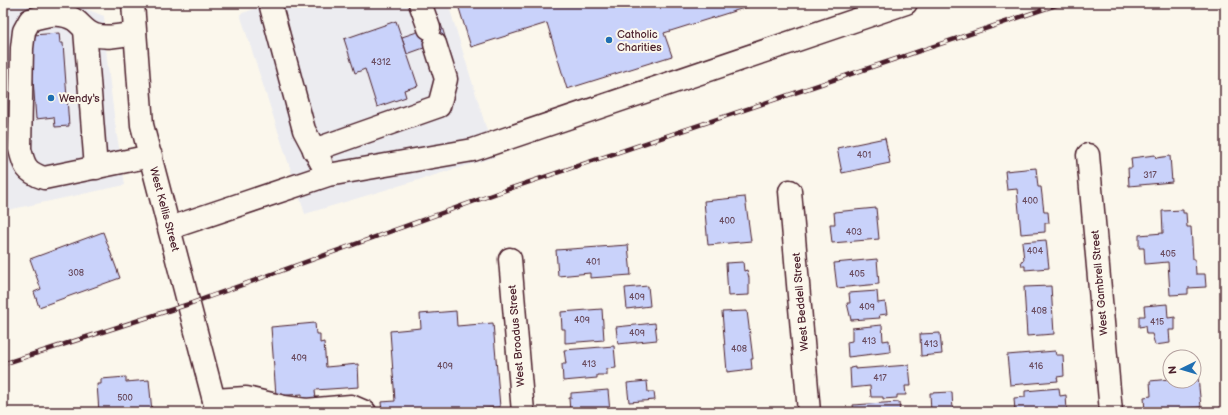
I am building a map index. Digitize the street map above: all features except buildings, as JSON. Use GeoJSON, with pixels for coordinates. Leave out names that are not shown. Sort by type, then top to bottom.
{"type":"FeatureCollection","features":[{"type":"Feature","properties":{"kind":"street","name":"West Kellis Street"},"geometry":{"type":"LineString","coordinates":[[133,3],[142,125],[170,228],[215,406]]}},
{"type":"Feature","properties":{"kind":"street"},"geometry":{"type":"LineString","coordinates":[[270,3],[304,130],[328,176]]}},
{"type":"Feature","properties":{"kind":"street"},"geometry":{"type":"LineString","coordinates":[[314,150],[439,106],[446,79],[420,3]]}},
{"type":"Feature","properties":{"kind":"street"},"geometry":{"type":"LineString","coordinates":[[170,228],[328,176],[473,150],[906,3]]}},
{"type":"Feature","properties":{"kind":"street"},"geometry":{"type":"LineString","coordinates":[[135,33],[96,35],[84,30],[75,20],[61,15],[44,15],[30,20],[24,31],[22,48],[20,149],[24,165],[33,174],[44,178],[151,156]]}},
{"type":"Feature","properties":{"kind":"street"},"geometry":{"type":"LineString","coordinates":[[84,30],[96,168]]}},
{"type":"Feature","properties":{"kind":"street","name":"West Gambrell Street"},"geometry":{"type":"LineString","coordinates":[[1088,155],[1110,412]]}},
{"type":"Feature","properties":{"kind":"street","name":"West Beddell Street"},"geometry":{"type":"LineString","coordinates":[[790,191],[809,412]]}},
{"type":"Feature","properties":{"kind":"street","name":"West Broadus Street"},"geometry":{"type":"LineString","coordinates":[[510,259],[522,412]]}},
{"type":"Feature","properties":{"kind":"street"},"geometry":{"type":"LineString","coordinates":[[215,406],[246,398],[284,407],[306,410],[350,406],[365,412]]}},
{"type":"Feature","properties":{"kind":"shaded area"},"geometry":{"type":"Polygon","coordinates":[[[3,3],[37,3],[81,7],[104,16],[107,60],[125,185],[3,211],[3,3]]]}},
{"type":"Feature","properties":{"kind":"shaded area"},"geometry":{"type":"Polygon","coordinates":[[[272,3],[448,3],[495,157],[305,214],[240,14],[272,3]]]}},
{"type":"Feature","properties":{"kind":"railway"},"geometry":{"type":"LineString","coordinates":[[3,364],[189,304],[500,192],[1062,3]]}},
{"type":"Feature","properties":{"kind":"place","name":"Catholic Charities"},"geometry":{"type":"Point","coordinates":[609,40]}},
{"type":"Feature","properties":{"kind":"place","name":"Wendy's"},"geometry":{"type":"Point","coordinates":[51,98]}}]}
